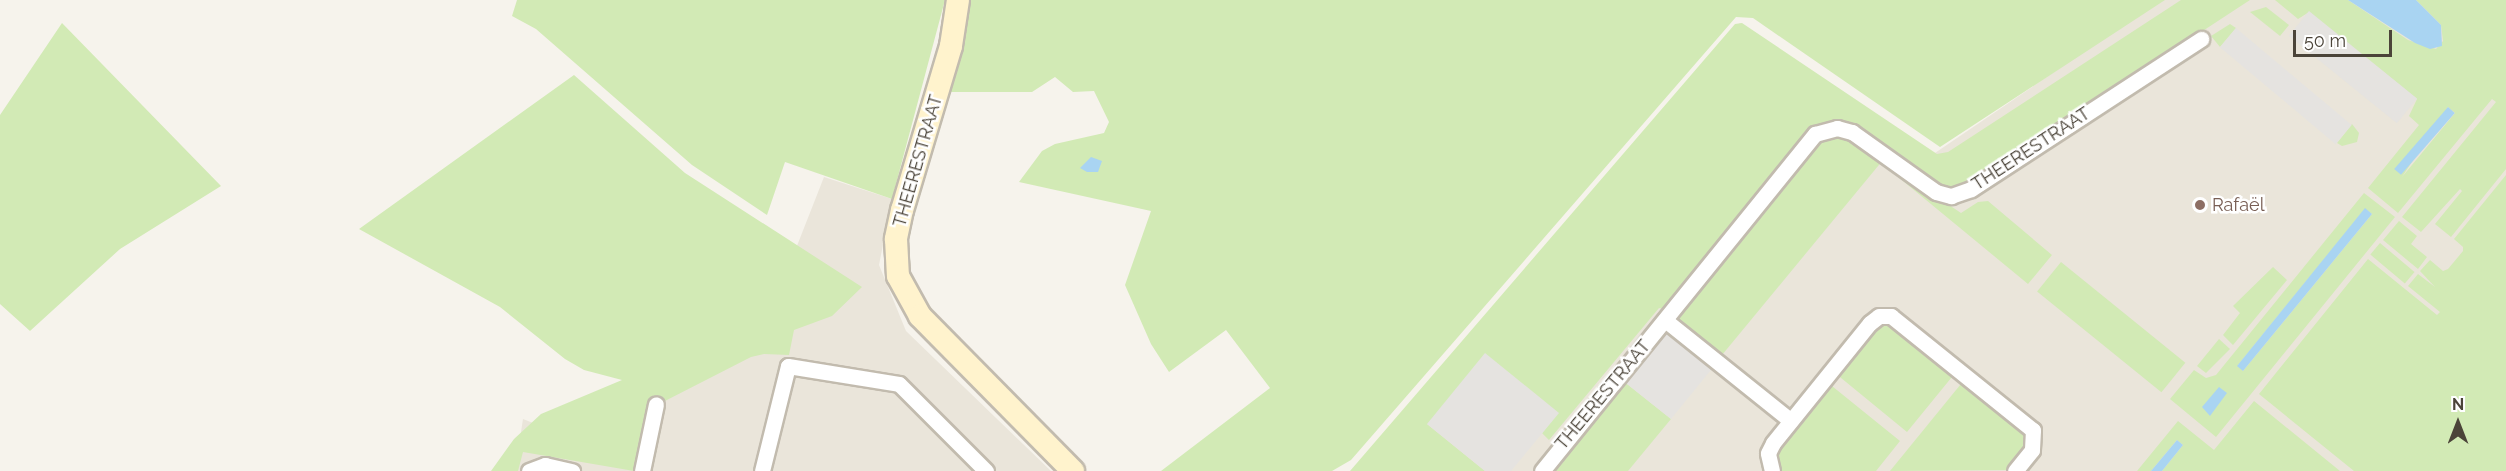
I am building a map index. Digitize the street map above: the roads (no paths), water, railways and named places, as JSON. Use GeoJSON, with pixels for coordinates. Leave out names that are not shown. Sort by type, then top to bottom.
{"type":"FeatureCollection","features":[{"type":"Feature","properties":{"kind":"main road","name":"THEERESTRAAT"},"geometry":{"type":"LineString","coordinates":[[958,0],[951,46],[902,210],[896,239],[898,276],[920,315],[1073,471]]}},
{"type":"Feature","properties":{"kind":"street","name":"THEERESTRAAT"},"geometry":{"type":"LineString","coordinates":[[1542,471],[1808,141],[1821,131],[1837,128],[1852,132],[1936,192],[1951,196],[1971,189],[2201,39]]}},
{"type":"Feature","properties":{"kind":"street"},"geometry":{"type":"LineString","coordinates":[[1772,471],[1768,453],[1870,323],[1879,316],[1891,316],[2033,430],[2032,450],[2015,471]]}},
{"type":"Feature","properties":{"kind":"street"},"geometry":{"type":"LineString","coordinates":[[1665,320],[1791,421]]}},
{"type":"Feature","properties":{"kind":"street"},"geometry":{"type":"LineString","coordinates":[[762,471],[788,366],[899,384],[986,471]]}},
{"type":"Feature","properties":{"kind":"street"},"geometry":{"type":"LineString","coordinates":[[642,471],[656,404]]}},
{"type":"Feature","properties":{"kind":"street"},"geometry":{"type":"LineString","coordinates":[[529,471],[545,465],[572,471]]}},
{"type":"Feature","properties":{"kind":"water"},"geometry":{"type":"Polygon","coordinates":[[[2348,0],[2416,0],[2441,25],[2442,46],[2430,49],[2415,43],[2348,0]]]}},
{"type":"Feature","properties":{"kind":"water"},"geometry":{"type":"Polygon","coordinates":[[[2448,107],[2455,113],[2401,175],[2394,169],[2448,107]]]}},
{"type":"Feature","properties":{"kind":"water"},"geometry":{"type":"Polygon","coordinates":[[[1091,157],[1102,161],[1098,172],[1087,172],[1080,168],[1091,157]]]}},
{"type":"Feature","properties":{"kind":"water"},"geometry":{"type":"Polygon","coordinates":[[[2365,208],[2372,214],[2243,371],[2237,366],[2365,208]]]}},
{"type":"Feature","properties":{"kind":"water"},"geometry":{"type":"Polygon","coordinates":[[[2219,387],[2227,393],[2210,416],[2202,407],[2219,387]]]}},
{"type":"Feature","properties":{"kind":"water"},"geometry":{"type":"Polygon","coordinates":[[[2177,440],[2183,445],[2162,471],[2151,471],[2177,440]]]}},
{"type":"Feature","properties":{"kind":"place","name":"Rafaël"},"geometry":{"type":"Point","coordinates":[2200,205]}}]}
